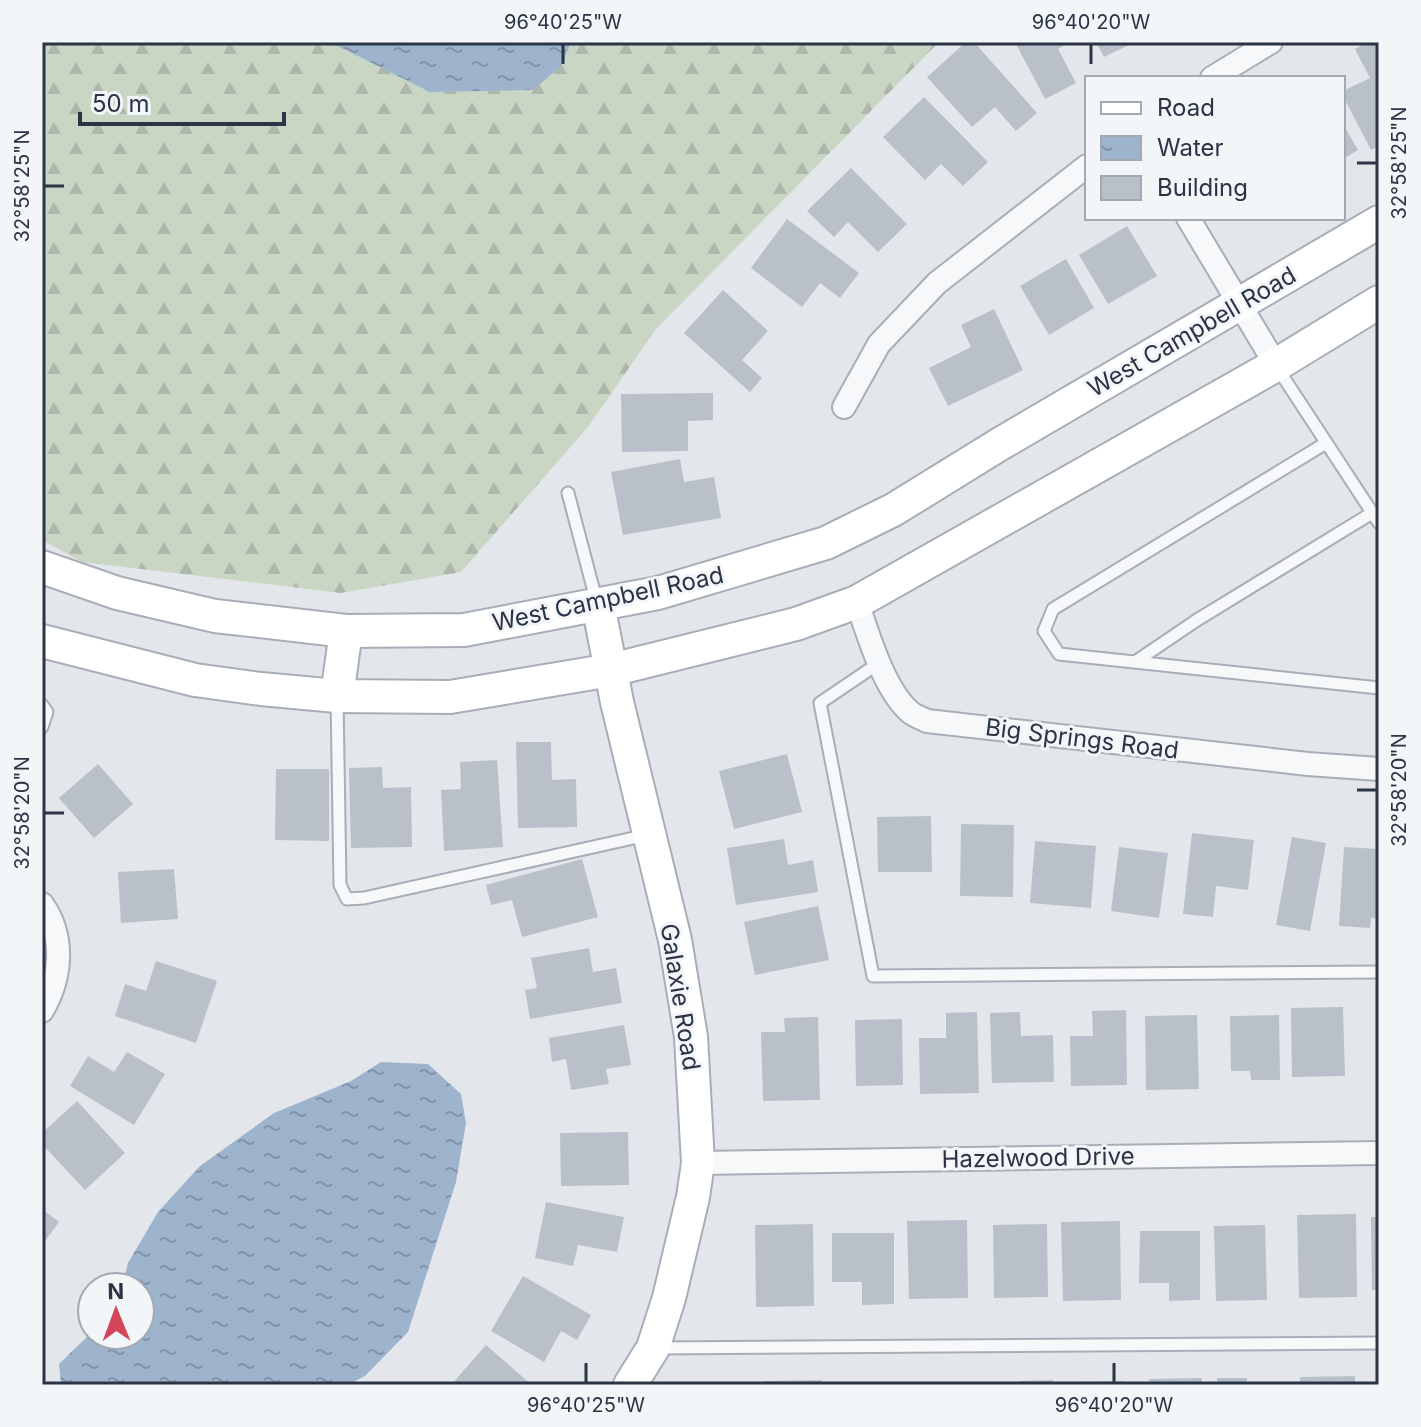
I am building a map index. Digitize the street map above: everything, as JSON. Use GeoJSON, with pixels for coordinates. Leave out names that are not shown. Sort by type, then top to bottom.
{"type":"FeatureCollection","features":[{"type":"Feature","properties":{"kind":"main road","name":"West Campbell Road"},"geometry":{"type":"LineString","coordinates":[[42,567],[117,593],[215,616],[346,631],[464,630],[658,593],[826,543],[893,510],[1379,222]]}},
{"type":"Feature","properties":{"kind":"main road"},"geometry":{"type":"LineString","coordinates":[[42,641],[195,680],[337,696],[450,697],[611,670],[796,624],[857,602],[1276,365],[1379,302]]}},
{"type":"Feature","properties":{"kind":"main road","name":"Galaxie Road"},"geometry":{"type":"LineString","coordinates":[[598,604],[648,835],[675,940],[691,1037],[698,1163],[669,1298],[653,1348],[630,1385]]}},
{"type":"Feature","properties":{"kind":"main road"},"geometry":{"type":"LineString","coordinates":[[337,696],[346,631]]}},
{"type":"Feature","properties":{"kind":"street"},"geometry":{"type":"LineString","coordinates":[[1215,76],[1271,42]]}},
{"type":"Feature","properties":{"kind":"street"},"geometry":{"type":"LineString","coordinates":[[844,407],[879,344],[937,283],[1085,168]]}},
{"type":"Feature","properties":{"kind":"street"},"geometry":{"type":"LineString","coordinates":[[1189,220],[1276,365]]}},
{"type":"Feature","properties":{"kind":"street","name":"Big Springs Road"},"geometry":{"type":"LineString","coordinates":[[857,602],[896,696],[911,713],[927,721],[1308,764],[1379,769]]}},
{"type":"Feature","properties":{"kind":"street"},"geometry":{"type":"LineString","coordinates":[[42,904],[51,917],[59,948],[58,968],[42,1011]]}},
{"type":"Feature","properties":{"kind":"street","name":"Hazelwood Drive"},"geometry":{"type":"LineString","coordinates":[[698,1163],[1379,1153]]}},
{"type":"Feature","properties":{"kind":"lane"},"geometry":{"type":"LineString","coordinates":[[1135,662],[1197,620],[1376,518],[1276,365]]}},
{"type":"Feature","properties":{"kind":"lane"},"geometry":{"type":"LineString","coordinates":[[1326,443],[1053,609],[1044,631],[1059,654],[1379,688]]}},
{"type":"Feature","properties":{"kind":"lane"},"geometry":{"type":"LineString","coordinates":[[568,493],[598,604]]}},
{"type":"Feature","properties":{"kind":"lane"},"geometry":{"type":"LineString","coordinates":[[880,663],[820,703],[873,976],[1379,972]]}},
{"type":"Feature","properties":{"kind":"lane"},"geometry":{"type":"LineString","coordinates":[[337,696],[340,885],[347,899],[364,898],[648,835]]}},
{"type":"Feature","properties":{"kind":"lane"},"geometry":{"type":"LineString","coordinates":[[42,705],[47,712],[42,727]]}},
{"type":"Feature","properties":{"kind":"lane"},"geometry":{"type":"LineString","coordinates":[[653,1348],[1379,1343]]}},
{"type":"Feature","properties":{"kind":"green space"},"geometry":{"type":"Polygon","coordinates":[[[42,42],[939,42],[656,329],[588,427],[461,572],[341,593],[82,562],[42,540],[42,42]]]}},
{"type":"Feature","properties":{"kind":"water"},"geometry":{"type":"Polygon","coordinates":[[[330,42],[571,42],[562,65],[533,90],[430,92],[330,42]]]}},
{"type":"Feature","properties":{"kind":"water"},"geometry":{"type":"Polygon","coordinates":[[[381,1062],[428,1064],[461,1094],[466,1123],[456,1182],[408,1332],[365,1376],[348,1385],[61,1385],[59,1364],[76,1348],[76,1351],[156,1351],[156,1271],[126,1271],[158,1212],[200,1166],[274,1113],[351,1081],[381,1062]]]}},
{"type":"Feature","properties":{"kind":"building"},"geometry":{"type":"Polygon","coordinates":[[[966,42],[974,42],[1037,113],[1016,131],[995,107],[972,127],[927,77],[966,42]]]}},
{"type":"Feature","properties":{"kind":"building"},"geometry":{"type":"Polygon","coordinates":[[[1015,42],[1070,42],[1058,49],[1076,83],[1045,99],[1015,42]]]}},
{"type":"Feature","properties":{"kind":"building"},"geometry":{"type":"Polygon","coordinates":[[[1096,42],[1135,42],[1104,57],[1096,42]]]}},
{"type":"Feature","properties":{"kind":"building"},"geometry":{"type":"Polygon","coordinates":[[[1368,42],[1379,42],[1379,146],[1371,150],[1345,100],[1345,90],[1370,78],[1355,49],[1368,42]]]}},
{"type":"Feature","properties":{"kind":"building"},"geometry":{"type":"Polygon","coordinates":[[[924,97],[988,162],[963,186],[941,164],[925,180],[883,137],[924,97]]]}},
{"type":"Feature","properties":{"kind":"building"},"geometry":{"type":"Polygon","coordinates":[[[1345,127],[1358,150],[1345,158],[1345,127]]]}},
{"type":"Feature","properties":{"kind":"building"},"geometry":{"type":"Polygon","coordinates":[[[851,168],[907,224],[878,252],[848,222],[834,237],[807,211],[851,168]]]}},
{"type":"Feature","properties":{"kind":"building"},"geometry":{"type":"Polygon","coordinates":[[[787,219],[859,273],[840,298],[820,283],[802,307],[751,268],[787,219]]]}},
{"type":"Feature","properties":{"kind":"building"},"geometry":{"type":"Polygon","coordinates":[[[1127,226],[1157,276],[1108,304],[1079,255],[1127,226]]]}},
{"type":"Feature","properties":{"kind":"building"},"geometry":{"type":"Polygon","coordinates":[[[1066,259],[1094,308],[1049,335],[1020,286],[1066,259]]]}},
{"type":"Feature","properties":{"kind":"building"},"geometry":{"type":"Polygon","coordinates":[[[723,290],[768,331],[742,360],[762,378],[750,392],[684,333],[723,290]]]}},
{"type":"Feature","properties":{"kind":"building"},"geometry":{"type":"Polygon","coordinates":[[[994,309],[1023,370],[948,406],[929,368],[971,347],[961,325],[994,309]]]}},
{"type":"Feature","properties":{"kind":"building"},"geometry":{"type":"Polygon","coordinates":[[[713,393],[713,420],[688,421],[688,451],[622,452],[621,394],[713,393]]]}},
{"type":"Feature","properties":{"kind":"building"},"geometry":{"type":"Polygon","coordinates":[[[680,459],[684,482],[714,477],[721,518],[623,535],[611,472],[680,459]]]}},
{"type":"Feature","properties":{"kind":"building"},"geometry":{"type":"Polygon","coordinates":[[[516,742],[551,742],[552,780],[576,779],[577,827],[518,828],[516,742]]]}},
{"type":"Feature","properties":{"kind":"building"},"geometry":{"type":"Polygon","coordinates":[[[787,754],[802,812],[734,829],[719,771],[787,754]]]}},
{"type":"Feature","properties":{"kind":"building"},"geometry":{"type":"Polygon","coordinates":[[[497,760],[503,847],[444,851],[441,790],[461,789],[460,762],[497,760]]]}},
{"type":"Feature","properties":{"kind":"building"},"geometry":{"type":"Polygon","coordinates":[[[98,764],[133,804],[94,838],[59,798],[98,764]]]}},
{"type":"Feature","properties":{"kind":"building"},"geometry":{"type":"Polygon","coordinates":[[[382,767],[383,788],[411,787],[412,847],[351,848],[349,768],[382,767]]]}},
{"type":"Feature","properties":{"kind":"building"},"geometry":{"type":"Polygon","coordinates":[[[276,769],[329,769],[329,841],[275,840],[276,769]]]}},
{"type":"Feature","properties":{"kind":"building"},"geometry":{"type":"Polygon","coordinates":[[[931,816],[932,872],[878,872],[877,817],[931,816]]]}},
{"type":"Feature","properties":{"kind":"building"},"geometry":{"type":"Polygon","coordinates":[[[961,824],[1014,825],[1013,897],[960,896],[961,824]]]}},
{"type":"Feature","properties":{"kind":"building"},"geometry":{"type":"Polygon","coordinates":[[[1192,833],[1254,840],[1248,890],[1216,886],[1213,917],[1183,914],[1192,833]]]}},
{"type":"Feature","properties":{"kind":"building"},"geometry":{"type":"Polygon","coordinates":[[[1292,837],[1326,843],[1310,931],[1276,925],[1292,837]]]}},
{"type":"Feature","properties":{"kind":"building"},"geometry":{"type":"Polygon","coordinates":[[[784,839],[788,865],[813,860],[818,892],[736,905],[727,848],[784,839]]]}},
{"type":"Feature","properties":{"kind":"building"},"geometry":{"type":"Polygon","coordinates":[[[1035,841],[1096,846],[1091,908],[1030,903],[1035,841]]]}},
{"type":"Feature","properties":{"kind":"building"},"geometry":{"type":"Polygon","coordinates":[[[1119,847],[1168,853],[1159,918],[1111,911],[1119,847]]]}},
{"type":"Feature","properties":{"kind":"building"},"geometry":{"type":"Polygon","coordinates":[[[1344,847],[1379,849],[1379,919],[1371,918],[1370,928],[1339,926],[1344,847]]]}},
{"type":"Feature","properties":{"kind":"building"},"geometry":{"type":"Polygon","coordinates":[[[582,859],[598,917],[522,937],[512,900],[491,905],[486,885],[582,859]]]}},
{"type":"Feature","properties":{"kind":"building"},"geometry":{"type":"Polygon","coordinates":[[[174,869],[178,919],[121,923],[118,872],[174,869]]]}},
{"type":"Feature","properties":{"kind":"building"},"geometry":{"type":"Polygon","coordinates":[[[818,906],[829,960],[755,975],[744,922],[818,906]]]}},
{"type":"Feature","properties":{"kind":"building"},"geometry":{"type":"Polygon","coordinates":[[[589,948],[593,972],[616,968],[622,1003],[530,1019],[525,990],[537,988],[531,958],[589,948]]]}},
{"type":"Feature","properties":{"kind":"building"},"geometry":{"type":"Polygon","coordinates":[[[156,961],[217,981],[196,1043],[115,1016],[125,984],[146,991],[156,961]]]}},
{"type":"Feature","properties":{"kind":"building"},"geometry":{"type":"Polygon","coordinates":[[[1343,1007],[1345,1076],[1292,1077],[1291,1008],[1343,1007]]]}},
{"type":"Feature","properties":{"kind":"building"},"geometry":{"type":"Polygon","coordinates":[[[1126,1010],[1127,1085],[1071,1086],[1070,1036],[1093,1036],[1092,1011],[1126,1010]]]}},
{"type":"Feature","properties":{"kind":"building"},"geometry":{"type":"Polygon","coordinates":[[[977,1012],[979,1093],[920,1094],[919,1038],[946,1038],[946,1013],[977,1012]]]}},
{"type":"Feature","properties":{"kind":"building"},"geometry":{"type":"Polygon","coordinates":[[[1020,1012],[1021,1036],[1053,1035],[1054,1082],[992,1083],[990,1013],[1020,1012]]]}},
{"type":"Feature","properties":{"kind":"building"},"geometry":{"type":"Polygon","coordinates":[[[1197,1015],[1199,1089],[1146,1090],[1145,1016],[1197,1015]]]}},
{"type":"Feature","properties":{"kind":"building"},"geometry":{"type":"Polygon","coordinates":[[[1279,1015],[1280,1080],[1251,1080],[1250,1071],[1231,1071],[1230,1016],[1279,1015]]]}},
{"type":"Feature","properties":{"kind":"building"},"geometry":{"type":"Polygon","coordinates":[[[818,1017],[820,1100],[763,1101],[761,1032],[785,1032],[784,1018],[818,1017]]]}},
{"type":"Feature","properties":{"kind":"building"},"geometry":{"type":"Polygon","coordinates":[[[902,1019],[903,1085],[856,1086],[855,1020],[902,1019]]]}},
{"type":"Feature","properties":{"kind":"building"},"geometry":{"type":"Polygon","coordinates":[[[624,1025],[631,1065],[606,1069],[609,1084],[571,1090],[566,1059],[552,1062],[549,1038],[624,1025]]]}},
{"type":"Feature","properties":{"kind":"building"},"geometry":{"type":"Polygon","coordinates":[[[127,1052],[165,1074],[134,1125],[70,1086],[88,1056],[114,1072],[127,1052]]]}},
{"type":"Feature","properties":{"kind":"building"},"geometry":{"type":"Polygon","coordinates":[[[77,1101],[125,1153],[85,1190],[42,1144],[42,1133],[77,1101]]]}},
{"type":"Feature","properties":{"kind":"building"},"geometry":{"type":"Polygon","coordinates":[[[628,1132],[629,1185],[561,1186],[560,1133],[628,1132]]]}},
{"type":"Feature","properties":{"kind":"building"},"geometry":{"type":"Polygon","coordinates":[[[546,1202],[624,1217],[617,1252],[578,1245],[573,1266],[535,1258],[546,1202]]]}},
{"type":"Feature","properties":{"kind":"building"},"geometry":{"type":"Polygon","coordinates":[[[42,1209],[59,1222],[42,1245],[42,1209]]]}},
{"type":"Feature","properties":{"kind":"building"},"geometry":{"type":"Polygon","coordinates":[[[1356,1214],[1357,1297],[1299,1298],[1297,1215],[1356,1214]]]}},
{"type":"Feature","properties":{"kind":"building"},"geometry":{"type":"Polygon","coordinates":[[[1371,1217],[1379,1217],[1379,1290],[1372,1290],[1371,1217]]]}},
{"type":"Feature","properties":{"kind":"building"},"geometry":{"type":"Polygon","coordinates":[[[967,1220],[968,1298],[909,1299],[907,1221],[967,1220]]]}},
{"type":"Feature","properties":{"kind":"building"},"geometry":{"type":"Polygon","coordinates":[[[1120,1221],[1121,1300],[1063,1301],[1061,1222],[1120,1221]]]}},
{"type":"Feature","properties":{"kind":"building"},"geometry":{"type":"Polygon","coordinates":[[[813,1224],[814,1306],[756,1307],[755,1225],[813,1224]]]}},
{"type":"Feature","properties":{"kind":"building"},"geometry":{"type":"Polygon","coordinates":[[[1047,1224],[1048,1297],[994,1298],[993,1225],[1047,1224]]]}},
{"type":"Feature","properties":{"kind":"building"},"geometry":{"type":"Polygon","coordinates":[[[1265,1225],[1267,1300],[1216,1301],[1214,1226],[1265,1225]]]}},
{"type":"Feature","properties":{"kind":"building"},"geometry":{"type":"Polygon","coordinates":[[[1140,1231],[1200,1231],[1200,1300],[1169,1301],[1169,1283],[1139,1283],[1140,1231]]]}},
{"type":"Feature","properties":{"kind":"building"},"geometry":{"type":"Polygon","coordinates":[[[832,1233],[894,1233],[894,1304],[862,1305],[862,1282],[832,1282],[832,1233]]]}},
{"type":"Feature","properties":{"kind":"building"},"geometry":{"type":"Polygon","coordinates":[[[523,1276],[591,1315],[577,1340],[561,1331],[544,1362],[491,1331],[523,1276]]]}},
{"type":"Feature","properties":{"kind":"building"},"geometry":{"type":"Polygon","coordinates":[[[486,1345],[532,1385],[451,1385],[486,1345]]]}},
{"type":"Feature","properties":{"kind":"building"},"geometry":{"type":"Polygon","coordinates":[[[1355,1376],[1355,1385],[1300,1385],[1300,1377],[1355,1376]]]}},
{"type":"Feature","properties":{"kind":"building"},"geometry":{"type":"Polygon","coordinates":[[[1202,1378],[1202,1385],[1149,1385],[1149,1379],[1202,1378]]]}},
{"type":"Feature","properties":{"kind":"building"},"geometry":{"type":"Polygon","coordinates":[[[1217,1378],[1247,1378],[1247,1385],[1217,1385],[1217,1378]]]}},
{"type":"Feature","properties":{"kind":"building"},"geometry":{"type":"Polygon","coordinates":[[[822,1380],[822,1385],[764,1385],[764,1381],[822,1380]]]}},
{"type":"Feature","properties":{"kind":"building"},"geometry":{"type":"Polygon","coordinates":[[[1053,1380],[1053,1385],[1019,1385],[1019,1381],[1053,1380]]]}},
{"type":"Feature","properties":{"kind":"building"},"geometry":{"type":"Polygon","coordinates":[[[1124,1381],[1124,1385],[1065,1385],[1065,1382],[1124,1381]]]}}]}
